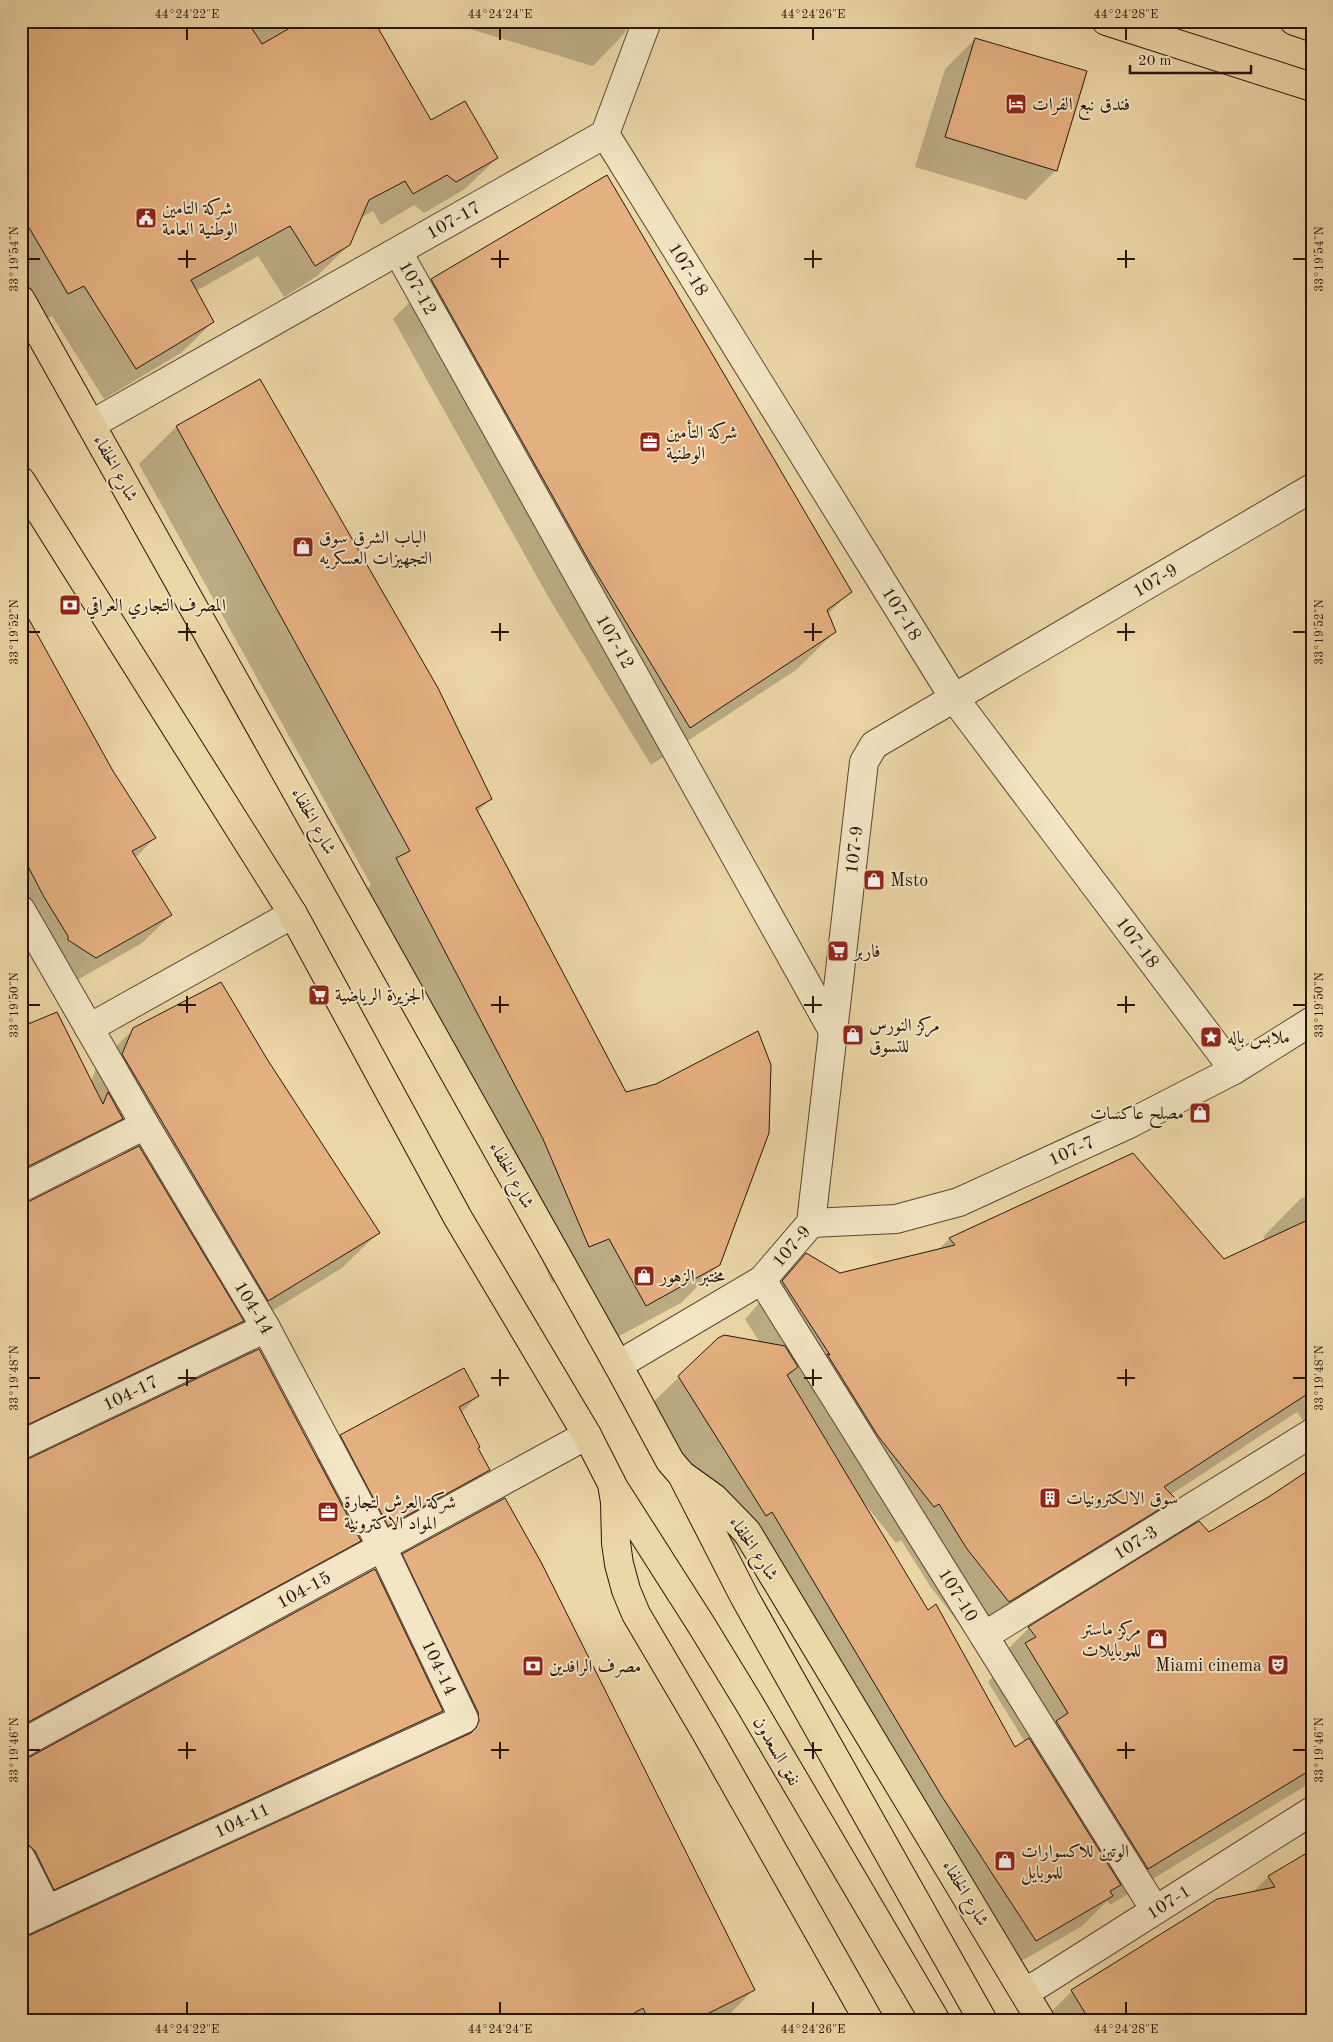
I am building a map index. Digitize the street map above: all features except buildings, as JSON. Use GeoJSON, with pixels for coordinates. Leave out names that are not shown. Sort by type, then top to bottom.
{"type":"FeatureCollection","features":[{"type":"Feature","properties":{"kind":"main road"},"geometry":{"type":"LineString","coordinates":[[1106,21],[1312,88]]}},
{"type":"Feature","properties":{"kind":"main road"},"geometry":{"type":"LineString","coordinates":[[1294,21],[1312,27]]}},
{"type":"Feature","properties":{"kind":"main road","name":"شارع الخلفاء"},"geometry":{"type":"LineString","coordinates":[[21,300],[670,1461],[682,1475],[714,1498],[748,1532],[1025,1991],[1041,2021]]}},
{"type":"Feature","properties":{"kind":"main road"},"geometry":{"type":"LineString","coordinates":[[21,481],[293,914],[458,1218],[587,1435],[612,1484],[619,1564],[626,1590],[636,1614],[705,1730],[869,2021]]}},
{"type":"Feature","properties":{"kind":"main road"},"geometry":{"type":"LineString","coordinates":[[682,1475],[745,1598],[983,2021]]}},
{"type":"Feature","properties":{"kind":"main road","name":"نفق السعدون"},"geometry":{"type":"LineString","coordinates":[[612,1484],[730,1672],[936,2021]]}},
{"type":"Feature","properties":{"kind":"street"},"geometry":{"type":"LineString","coordinates":[[605,134],[647,21]]}},
{"type":"Feature","properties":{"kind":"street","name":"107-17"},"geometry":{"type":"LineString","coordinates":[[92,424],[605,134]]}},
{"type":"Feature","properties":{"kind":"street","name":"107-18"},"geometry":{"type":"LineString","coordinates":[[605,134],[954,698],[1234,1070]]}},
{"type":"Feature","properties":{"kind":"street","name":"107-12"},"geometry":{"type":"LineString","coordinates":[[398,252],[832,1030]]}},
{"type":"Feature","properties":{"kind":"street","name":"107-9"},"geometry":{"type":"LineString","coordinates":[[618,1365],[762,1280],[811,1223],[864,762],[874,745],[1312,488]]}},
{"type":"Feature","properties":{"kind":"street"},"geometry":{"type":"LineString","coordinates":[[89,1028],[293,914]]}},
{"type":"Feature","properties":{"kind":"street","name":"104-14"},"geometry":{"type":"LineString","coordinates":[[24,918],[266,1328],[382,1547],[464,1719]]}},
{"type":"Feature","properties":{"kind":"street","name":"107-7"},"geometry":{"type":"LineString","coordinates":[[811,1223],[896,1219],[959,1202],[1129,1124],[1234,1070],[1312,1021]]}},
{"type":"Feature","properties":{"kind":"street"},"geometry":{"type":"LineString","coordinates":[[21,1188],[145,1125]]}},
{"type":"Feature","properties":{"kind":"street","name":"107-10"},"geometry":{"type":"LineString","coordinates":[[762,1280],[1155,1910]]}},
{"type":"Feature","properties":{"kind":"street","name":"104-17"},"geometry":{"type":"LineString","coordinates":[[21,1445],[266,1328]]}},
{"type":"Feature","properties":{"kind":"street","name":"107-3"},"geometry":{"type":"LineString","coordinates":[[984,1636],[1312,1434]]}},
{"type":"Feature","properties":{"kind":"street","name":"104-15"},"geometry":{"type":"LineString","coordinates":[[21,1744],[587,1435]]}},
{"type":"Feature","properties":{"kind":"street","name":"104-11"},"geometry":{"type":"LineString","coordinates":[[21,1922],[464,1719]]}},
{"type":"Feature","properties":{"kind":"street","name":"107-1"},"geometry":{"type":"LineString","coordinates":[[1025,1991],[1039,1984],[1312,1810]]}},
{"type":"Feature","properties":{"kind":"street"},"geometry":{"type":"LineString","coordinates":[[21,1858],[47,1910]]}},
{"type":"Feature","properties":{"kind":"place","name":"فندق نبع الفرات"},"geometry":{"type":"Point","coordinates":[1016,104]}},
{"type":"Feature","properties":{"kind":"place","name":"شركة التامين الوطنية العامة"},"geometry":{"type":"Point","coordinates":[146,218]}},
{"type":"Feature","properties":{"kind":"place","name":"شركة التأمين الوطنية"},"geometry":{"type":"Point","coordinates":[650,442]}},
{"type":"Feature","properties":{"kind":"place","name":"الباب الشرق سوق التجهيزات العسكريه"},"geometry":{"type":"Point","coordinates":[303,547]}},
{"type":"Feature","properties":{"kind":"place","name":"المصرف التجاري العراقي"},"geometry":{"type":"Point","coordinates":[70,605]}},
{"type":"Feature","properties":{"kind":"place","name":"Msto"},"geometry":{"type":"Point","coordinates":[874,880]}},
{"type":"Feature","properties":{"kind":"place","name":"فاربر"},"geometry":{"type":"Point","coordinates":[838,951]}},
{"type":"Feature","properties":{"kind":"place","name":"الجزيرة الرياضية"},"geometry":{"type":"Point","coordinates":[319,995]}},
{"type":"Feature","properties":{"kind":"place","name":"مركز النورس للتسوق"},"geometry":{"type":"Point","coordinates":[853,1035]}},
{"type":"Feature","properties":{"kind":"place","name":"ملابس باله"},"geometry":{"type":"Point","coordinates":[1211,1037]}},
{"type":"Feature","properties":{"kind":"place","name":"مصلح عاكسات"},"geometry":{"type":"Point","coordinates":[1200,1113]}},
{"type":"Feature","properties":{"kind":"place","name":"مختبر الزهور"},"geometry":{"type":"Point","coordinates":[644,1276]}},
{"type":"Feature","properties":{"kind":"place","name":"سوق الالكترونيات"},"geometry":{"type":"Point","coordinates":[1050,1498]}},
{"type":"Feature","properties":{"kind":"place","name":"شركة العرش لتجارة المواد الاكترونية"},"geometry":{"type":"Point","coordinates":[328,1512]}},
{"type":"Feature","properties":{"kind":"place","name":"مركز ماستر للموبايلات"},"geometry":{"type":"Point","coordinates":[1157,1639]}},
{"type":"Feature","properties":{"kind":"place","name":"Miami cinema"},"geometry":{"type":"Point","coordinates":[1278,1665]}},
{"type":"Feature","properties":{"kind":"place","name":"مصرف الرافدين"},"geometry":{"type":"Point","coordinates":[533,1666]}},
{"type":"Feature","properties":{"kind":"place","name":"الوتين للاكسوارات للموبايل"},"geometry":{"type":"Point","coordinates":[1005,1861]}}]}
